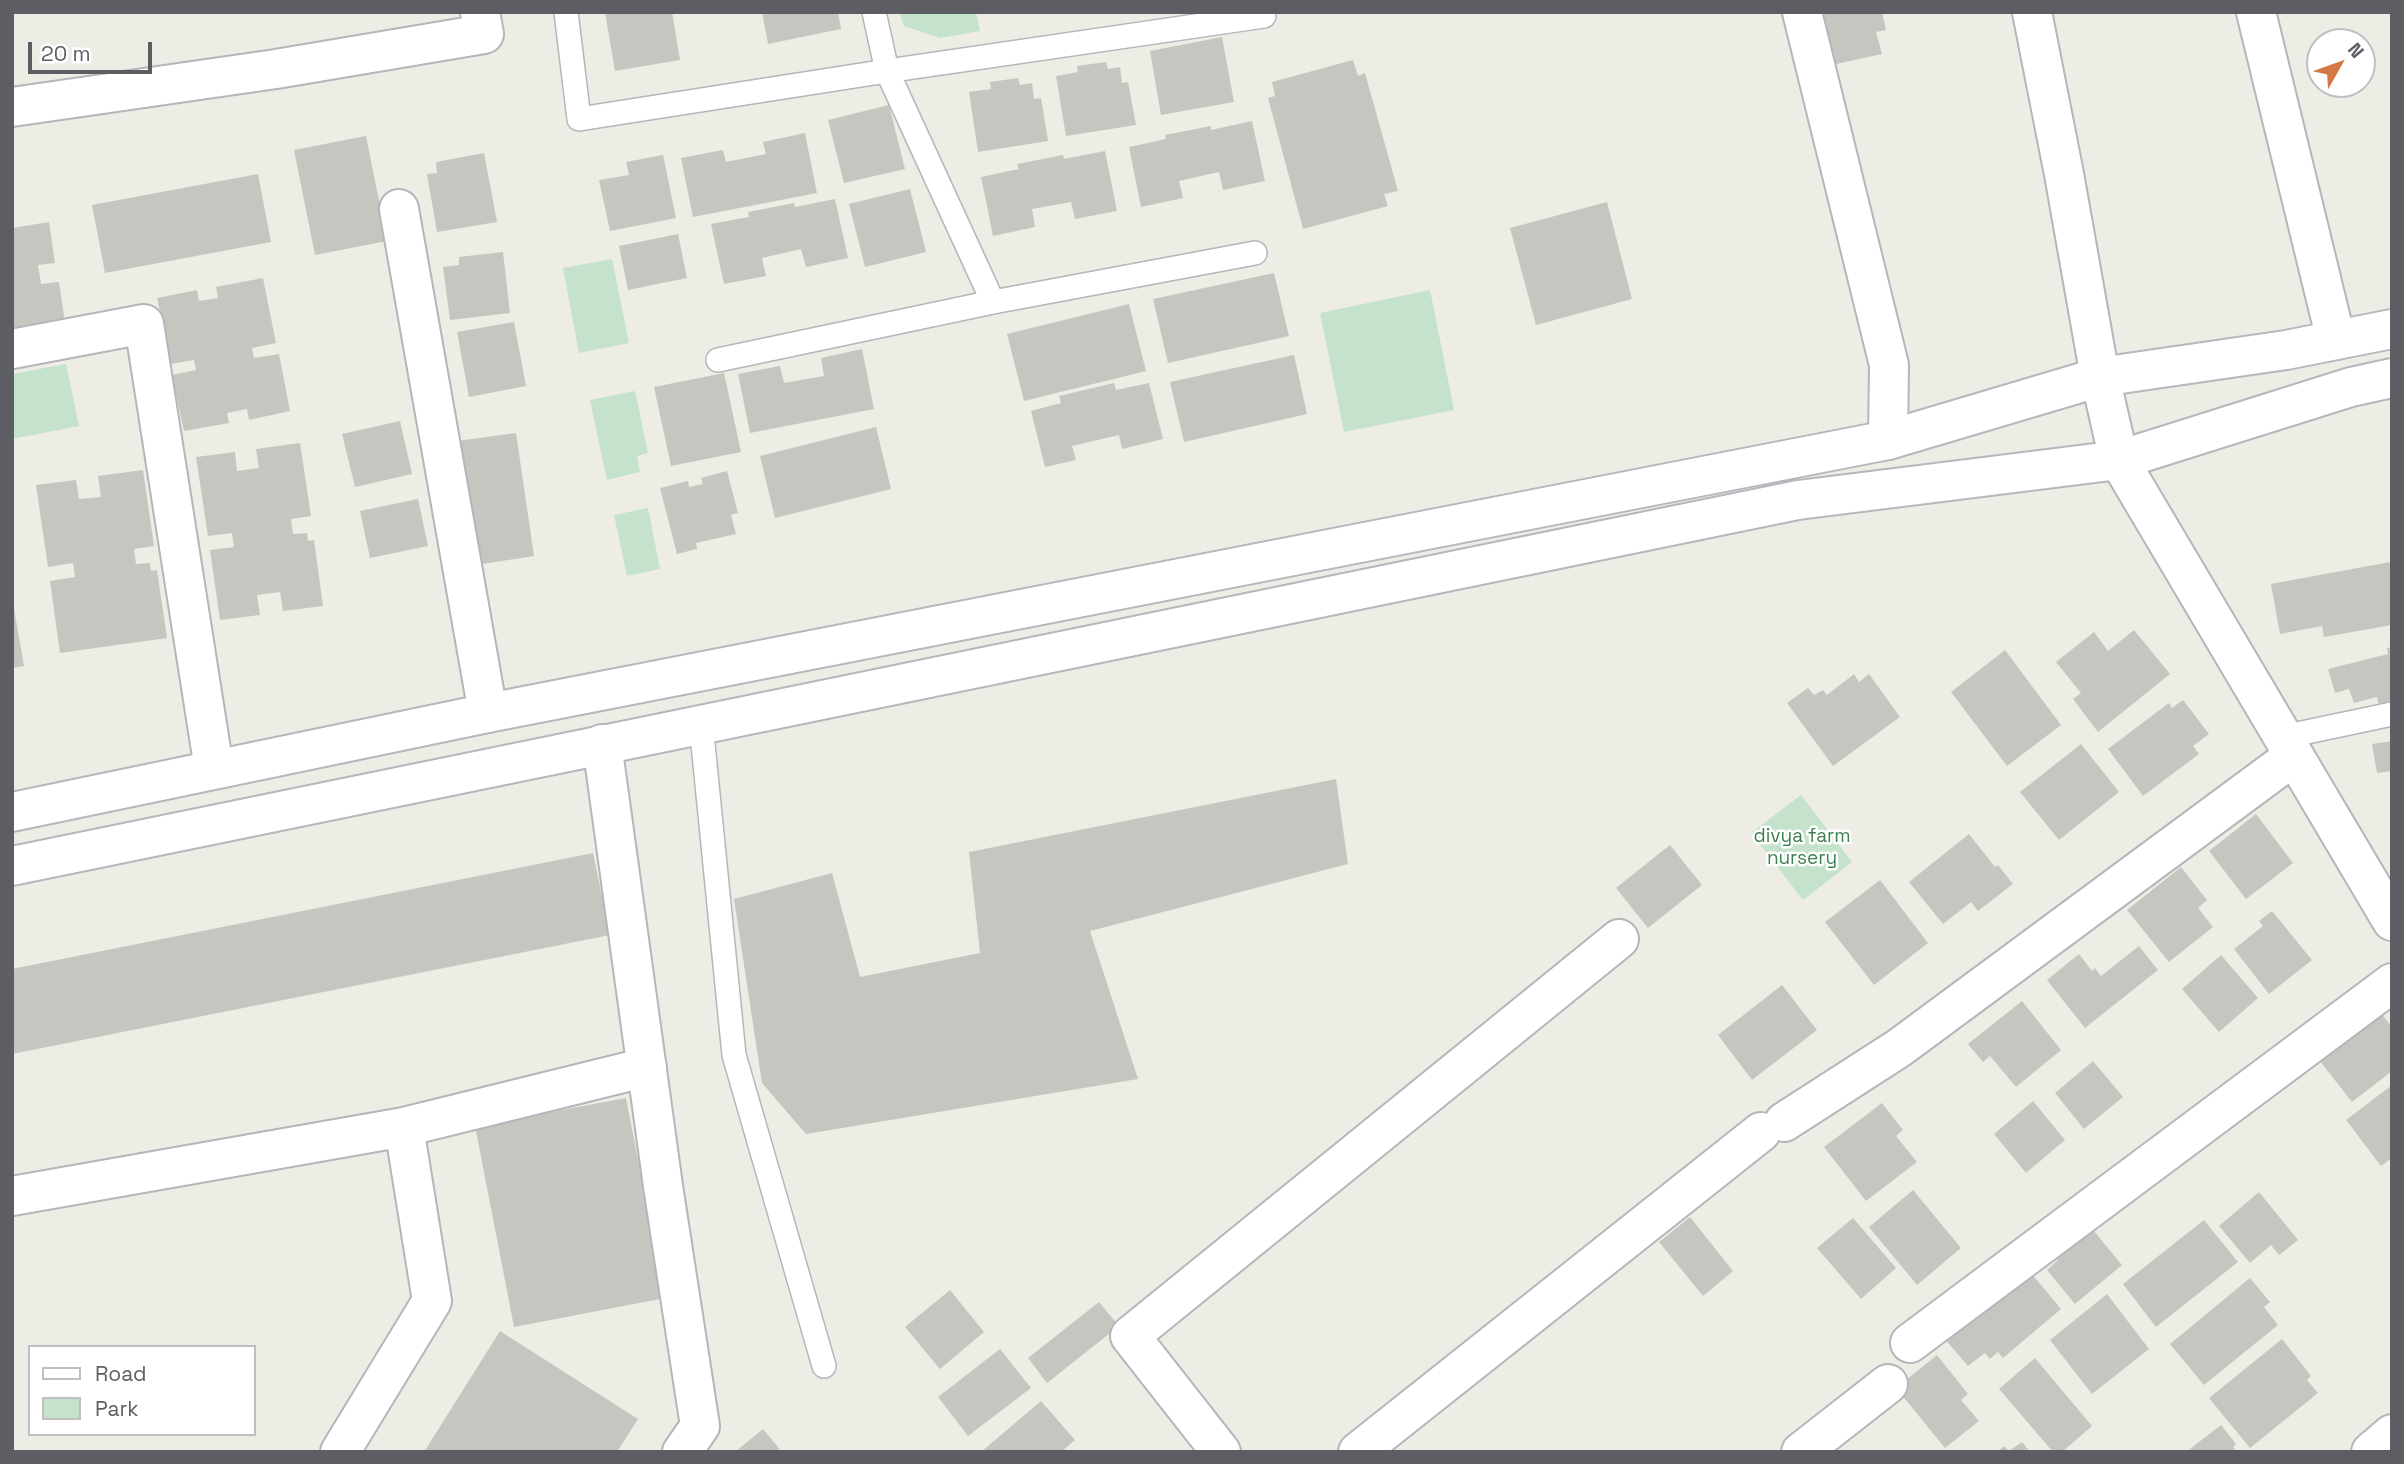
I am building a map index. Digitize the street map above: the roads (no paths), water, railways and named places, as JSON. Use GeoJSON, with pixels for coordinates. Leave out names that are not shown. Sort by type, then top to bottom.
{"type":"FeatureCollection","features":[{"type":"Feature","properties":{"kind":"street"},"geometry":{"type":"LineString","coordinates":[[12,107],[276,69],[484,34],[480,12]]}},
{"type":"Feature","properties":{"kind":"street"},"geometry":{"type":"LineString","coordinates":[[1802,12],[1889,365],[1888,440]]}},
{"type":"Feature","properties":{"kind":"street"},"geometry":{"type":"LineString","coordinates":[[2032,12],[2100,377],[2119,460],[2392,921]]}},
{"type":"Feature","properties":{"kind":"street"},"geometry":{"type":"LineString","coordinates":[[2256,12],[2336,340]]}},
{"type":"Feature","properties":{"kind":"street"},"geometry":{"type":"LineString","coordinates":[[399,209],[488,713]]}},
{"type":"Feature","properties":{"kind":"street"},"geometry":{"type":"LineString","coordinates":[[12,349],[144,324],[214,769]]}},
{"type":"Feature","properties":{"kind":"street"},"geometry":{"type":"LineString","coordinates":[[12,812],[488,713],[1888,440],[2100,377],[2286,350],[2392,329]]}},
{"type":"Feature","properties":{"kind":"street"},"geometry":{"type":"LineString","coordinates":[[12,866],[1798,500],[2119,460],[2351,387],[2392,378]]}},
{"type":"Feature","properties":{"kind":"street"},"geometry":{"type":"LineString","coordinates":[[602,744],[700,1426],[682,1452]]}},
{"type":"Feature","properties":{"kind":"street"},"geometry":{"type":"LineString","coordinates":[[1358,1452],[1772,1127],[1899,1048],[2289,746]]}},
{"type":"Feature","properties":{"kind":"street"},"geometry":{"type":"LineString","coordinates":[[1221,1452],[1130,1336],[1619,939]]}},
{"type":"Feature","properties":{"kind":"street"},"geometry":{"type":"LineString","coordinates":[[1910,1343],[2392,983]]}},
{"type":"Feature","properties":{"kind":"street"},"geometry":{"type":"LineString","coordinates":[[12,1196],[404,1127],[647,1067]]}},
{"type":"Feature","properties":{"kind":"street"},"geometry":{"type":"LineString","coordinates":[[340,1452],[432,1301],[404,1127]]}},
{"type":"Feature","properties":{"kind":"street"},"geometry":{"type":"LineString","coordinates":[[1801,1452],[1888,1384]]}},
{"type":"Feature","properties":{"kind":"street"},"geometry":{"type":"LineString","coordinates":[[2371,1452],[2392,1434]]}},
{"type":"Feature","properties":{"kind":"lane"},"geometry":{"type":"LineString","coordinates":[[566,12],[579,119],[1264,16]]}},
{"type":"Feature","properties":{"kind":"lane"},"geometry":{"type":"LineString","coordinates":[[874,12],[887,71],[993,302]]}},
{"type":"Feature","properties":{"kind":"lane"},"geometry":{"type":"LineString","coordinates":[[718,360],[993,302],[1255,253]]}},
{"type":"Feature","properties":{"kind":"lane"},"geometry":{"type":"LineString","coordinates":[[2289,746],[2392,714]]}},
{"type":"Feature","properties":{"kind":"lane"},"geometry":{"type":"LineString","coordinates":[[701,724],[734,1055],[824,1366]]}},
{"type":"Feature","properties":{"kind":"park label","name":"divya farm nursery"},"geometry":{"type":"Point","coordinates":[1802,848]}}]}
